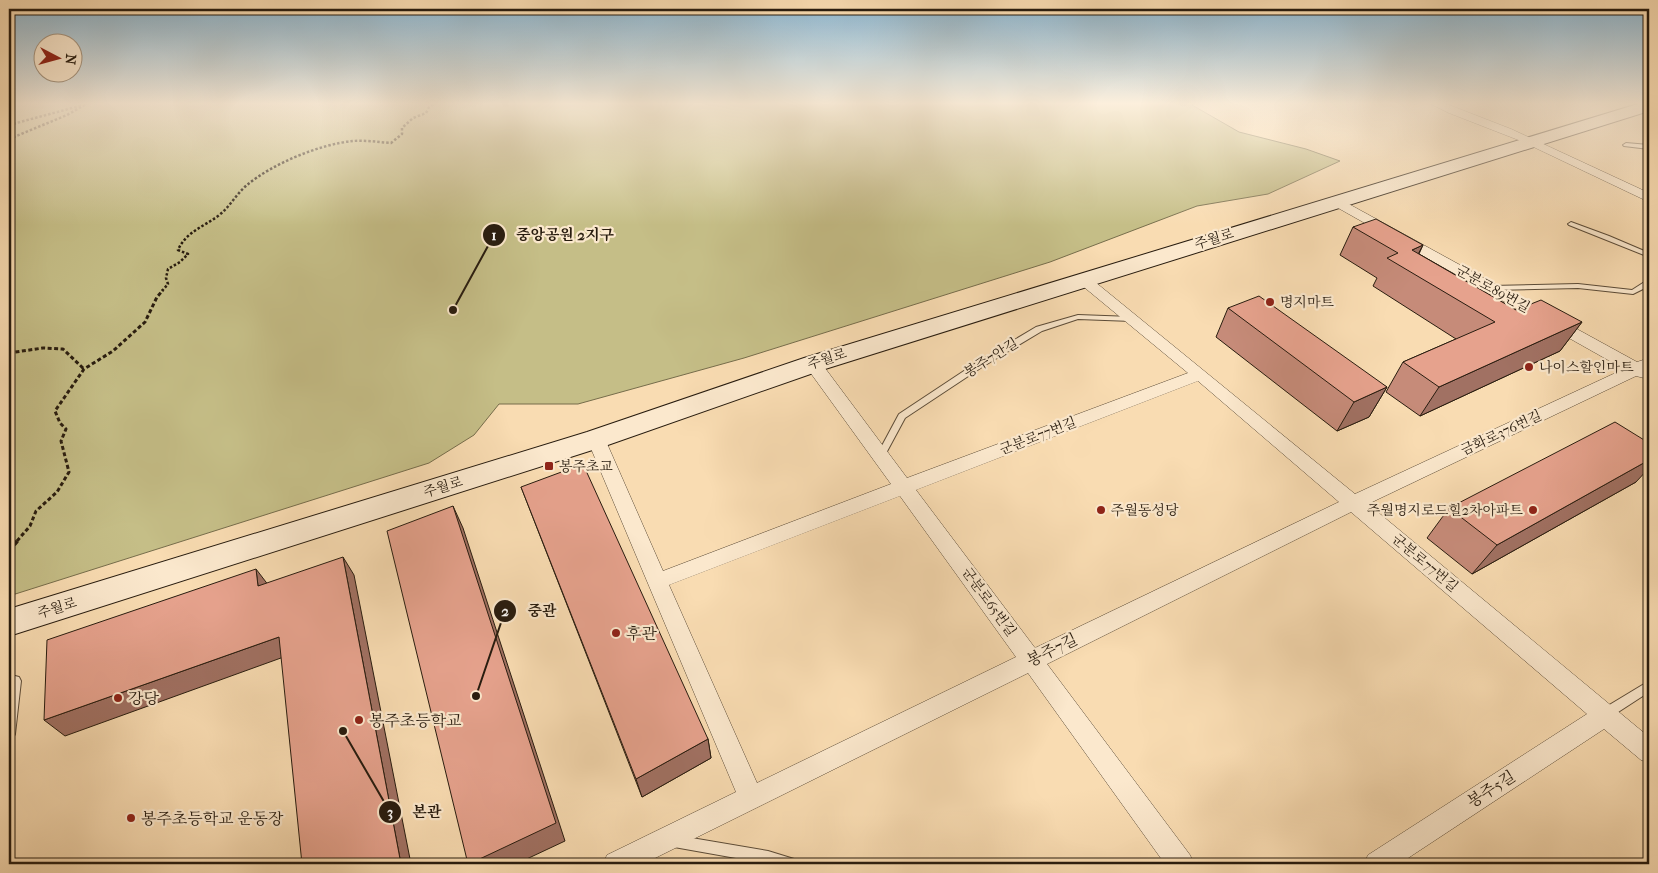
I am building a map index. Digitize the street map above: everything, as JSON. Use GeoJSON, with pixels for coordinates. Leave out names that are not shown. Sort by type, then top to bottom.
{"type":"FeatureCollection","features":[{"type":"Feature","properties":{"kind":"street","name":"주월로"},"geometry":{"type":"LineString","coordinates":[[9,623],[596,439],[813,364],[1526,144]]}},
{"type":"Feature","properties":{"kind":"street"},"geometry":{"type":"LineString","coordinates":[[1536,144],[1649,198]]}},
{"type":"Feature","properties":{"kind":"street","name":"군분로89번길"},"geometry":{"type":"LineString","coordinates":[[1336,201],[1491,288],[1645,370]]}},
{"type":"Feature","properties":{"kind":"street","name":"군분로77번길"},"geometry":{"type":"LineString","coordinates":[[1084,280],[1200,374],[1649,752]]}},
{"type":"Feature","properties":{"kind":"street","name":"군분로65번길"},"geometry":{"type":"LineString","coordinates":[[813,364],[1181,864]]}},
{"type":"Feature","properties":{"kind":"street","name":"금화로376번길"},"geometry":{"type":"LineString","coordinates":[[1354,503],[1645,370]]}},
{"type":"Feature","properties":{"kind":"street","name":"군분로77번길"},"geometry":{"type":"LineString","coordinates":[[658,582],[1200,374]]}},
{"type":"Feature","properties":{"kind":"street"},"geometry":{"type":"LineString","coordinates":[[596,439],[751,798]]}},
{"type":"Feature","properties":{"kind":"street","name":"봉주7길"},"geometry":{"type":"LineString","coordinates":[[624,862],[1354,503]]}},
{"type":"Feature","properties":{"kind":"street","name":"봉주5길"},"geometry":{"type":"LineString","coordinates":[[1376,864],[1605,714]]}},
{"type":"Feature","properties":{"kind":"lane"},"geometry":{"type":"LineString","coordinates":[[1626,145],[1649,147]]}},
{"type":"Feature","properties":{"kind":"lane"},"geometry":{"type":"LineString","coordinates":[[1571,224],[1607,236],[1649,255]]}},
{"type":"Feature","properties":{"kind":"lane"},"geometry":{"type":"LineString","coordinates":[[1491,288],[1578,286],[1633,292],[1649,283]]}},
{"type":"Feature","properties":{"kind":"lane","name":"봉주7안길"},"geometry":{"type":"LineString","coordinates":[[881,455],[902,416],[979,364],[1039,329],[1078,317],[1132,318]]}},
{"type":"Feature","properties":{"kind":"lane"},"geometry":{"type":"LineString","coordinates":[[9,734],[15,681]]}},
{"type":"Feature","properties":{"kind":"lane"},"geometry":{"type":"LineString","coordinates":[[1605,714],[1649,686]]}},
{"type":"Feature","properties":{"kind":"lane"},"geometry":{"type":"LineString","coordinates":[[666,840],[768,857],[789,864]]}},
{"type":"Feature","properties":{"kind":"path"},"geometry":{"type":"LineString","coordinates":[[9,551],[30,526],[36,511],[57,492],[69,472],[61,441],[66,429],[60,423],[55,411],[84,369],[113,351],[145,322],[158,297],[168,284],[166,278],[168,269],[180,262],[188,254],[178,250],[180,244],[204,223],[219,215],[246,186],[290,160],[335,144]]}},
{"type":"Feature","properties":{"kind":"path"},"geometry":{"type":"LineString","coordinates":[[9,353],[43,348],[63,348],[84,369]]}},
{"type":"Feature","properties":{"kind":"shaded area"},"geometry":{"type":"Polygon","coordinates":[[[9,144],[1285,144],[1340,161],[1268,194],[1197,206],[1050,262],[744,358],[578,404],[499,404],[474,435],[429,463],[9,596],[9,144]]]}},
{"type":"Feature","properties":{"kind":"building"},"geometry":{"type":"Polygon","coordinates":[[[1376,219],[1423,245],[1412,250],[1516,310],[1541,300],[1582,322],[1439,387],[1403,362],[1495,322],[1387,258],[1398,253],[1353,227],[1376,219]]]}},
{"type":"Feature","properties":{"kind":"building"},"geometry":{"type":"Polygon","coordinates":[[[1259,296],[1387,387],[1354,402],[1228,308],[1259,296]]]}},
{"type":"Feature","properties":{"kind":"building"},"geometry":{"type":"Polygon","coordinates":[[[1615,422],[1649,443],[1649,460],[1497,545],[1449,508],[1615,422]]]}},
{"type":"Feature","properties":{"kind":"building","name":"후관"},"geometry":{"type":"Polygon","coordinates":[[[583,464],[708,739],[636,779],[521,487],[583,464]]]}},
{"type":"Feature","properties":{"kind":"building"},"geometry":{"type":"Polygon","coordinates":[[[453,506],[556,823],[469,864],[387,531],[453,506]]]}},
{"type":"Feature","properties":{"kind":"building"},"geometry":{"type":"Polygon","coordinates":[[[343,557],[401,864],[302,864],[279,637],[44,720],[47,640],[256,569],[258,586],[343,557]]]}},
{"type":"Feature","properties":{"kind":"place","name":"명지마트"},"geometry":{"type":"Point","coordinates":[1270,302]}},
{"type":"Feature","properties":{"kind":"place","name":"중앙공원 2지구"},"geometry":{"type":"Point","coordinates":[453,310]}},
{"type":"Feature","properties":{"kind":"place","name":"나이스할인마트"},"geometry":{"type":"Point","coordinates":[1529,367]}},
{"type":"Feature","properties":{"kind":"place","name":"봉주초교"},"geometry":{"type":"Point","coordinates":[549,466]}},
{"type":"Feature","properties":{"kind":"place","name":"주월동성당"},"geometry":{"type":"Point","coordinates":[1101,510]}},
{"type":"Feature","properties":{"kind":"place","name":"주월명지로드힐2차아파트"},"geometry":{"type":"Point","coordinates":[1533,510]}},
{"type":"Feature","properties":{"kind":"place","name":"후관"},"geometry":{"type":"Point","coordinates":[616,633]}},
{"type":"Feature","properties":{"kind":"place","name":"중관"},"geometry":{"type":"Point","coordinates":[476,696]}},
{"type":"Feature","properties":{"kind":"place","name":"강당"},"geometry":{"type":"Point","coordinates":[118,698]}},
{"type":"Feature","properties":{"kind":"place","name":"봉주초등학교"},"geometry":{"type":"Point","coordinates":[359,720]}},
{"type":"Feature","properties":{"kind":"place","name":"본관"},"geometry":{"type":"Point","coordinates":[343,731]}},
{"type":"Feature","properties":{"kind":"place","name":"봉주초등학교 운동장"},"geometry":{"type":"Point","coordinates":[131,818]}}]}
